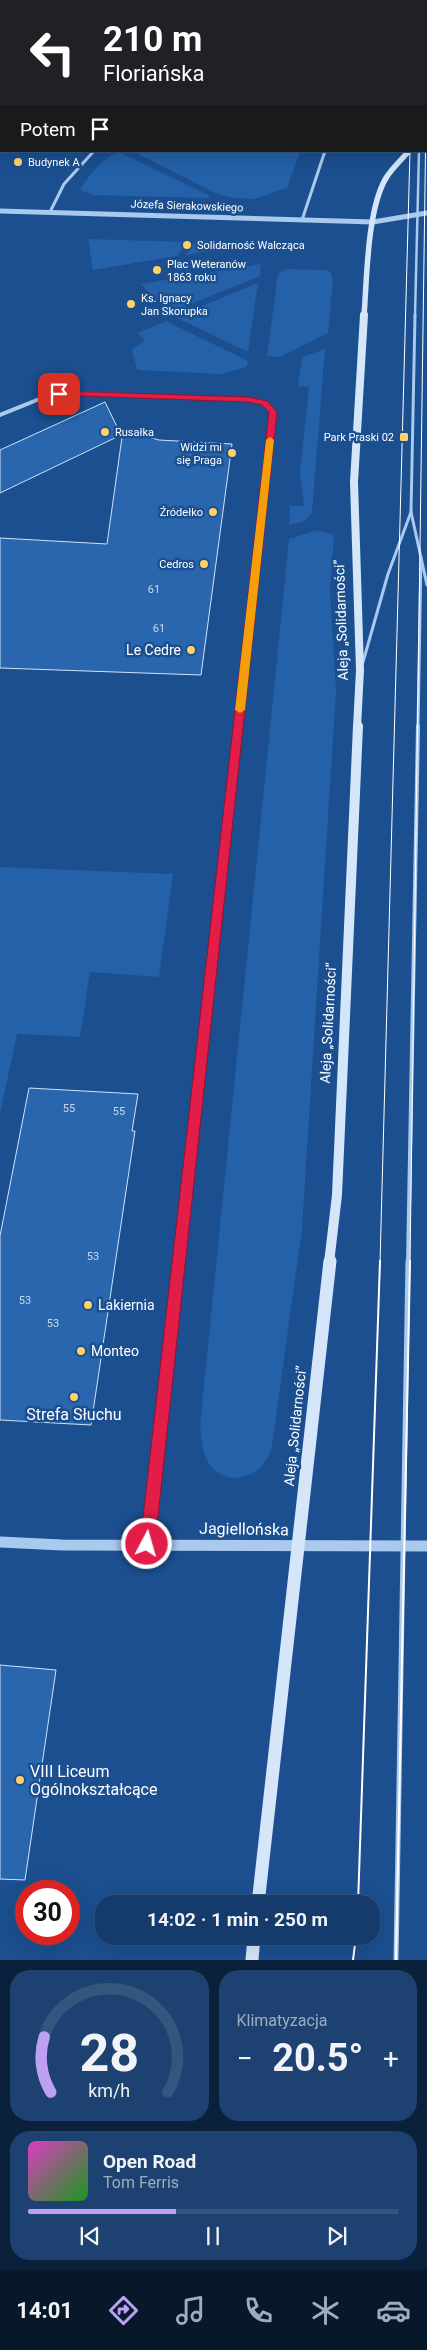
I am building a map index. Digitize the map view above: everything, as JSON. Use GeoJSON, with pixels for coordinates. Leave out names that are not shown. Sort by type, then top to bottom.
{"type":"FeatureCollection","features":[{"type":"Feature","properties":{"kind":"main road","name":"Aleja „Solidarności”"},"geometry":{"type":"LineString","coordinates":[[259,1895],[337,1195],[360,670],[354,482],[367,273],[373,222],[381,188],[392,170],[408,152]]}},
{"type":"Feature","properties":{"kind":"main road"},"geometry":{"type":"LineString","coordinates":[[252,1960],[253,1945]]}},
{"type":"Feature","properties":{"kind":"street"},"geometry":{"type":"LineString","coordinates":[[50,212],[64,184],[93,152]]}},
{"type":"Feature","properties":{"kind":"street"},"geometry":{"type":"LineString","coordinates":[[302,220],[325,152]]}},
{"type":"Feature","properties":{"kind":"street","name":"Józefa Sierakowskiego"},"geometry":{"type":"LineString","coordinates":[[0,211],[373,222],[427,214]]}},
{"type":"Feature","properties":{"kind":"street"},"geometry":{"type":"LineString","coordinates":[[0,416],[47,396],[71,393],[249,400],[264,403],[273,412],[147,1544]]}},
{"type":"Feature","properties":{"kind":"street","name":"Jagiellońska"},"geometry":{"type":"LineString","coordinates":[[0,1542],[62,1545],[427,1546]]}},
{"type":"Feature","properties":{"kind":"lane"},"geometry":{"type":"LineString","coordinates":[[419,152],[411,512],[427,585]]}},
{"type":"Feature","properties":{"kind":"lane"},"geometry":{"type":"LineString","coordinates":[[360,670],[388,574],[411,512]]}},
{"type":"Feature","properties":{"kind":"lane"},"geometry":{"type":"LineString","coordinates":[[396,1960],[405,1546],[421,556]]}},
{"type":"Feature","properties":{"kind":"shaded area"},"geometry":{"type":"Polygon","coordinates":[[[135,152],[300,152],[287,188],[254,199],[232,198],[215,193],[135,152]]]}},
{"type":"Feature","properties":{"kind":"shaded area"},"geometry":{"type":"Polygon","coordinates":[[[121,153],[210,196],[208,198],[92,195],[80,190],[92,173],[103,162],[115,154],[121,153]]]}},
{"type":"Feature","properties":{"kind":"shaded area"},"geometry":{"type":"Polygon","coordinates":[[[88,239],[186,242],[177,256],[93,270],[88,239]]]}},
{"type":"Feature","properties":{"kind":"shaded area"},"geometry":{"type":"Polygon","coordinates":[[[195,242],[228,243],[240,246],[186,255],[195,242]]]}},
{"type":"Feature","properties":{"kind":"shaded area"},"geometry":{"type":"Polygon","coordinates":[[[261,264],[260,276],[169,313],[141,284],[261,264]]]}},
{"type":"Feature","properties":{"kind":"shaded area"},"geometry":{"type":"Polygon","coordinates":[[[285,269],[328,270],[331,273],[333,281],[328,333],[280,357],[267,356],[278,274],[285,269]]]}},
{"type":"Feature","properties":{"kind":"shaded area"},"geometry":{"type":"Polygon","coordinates":[[[258,283],[248,352],[175,317],[258,283]]]}},
{"type":"Feature","properties":{"kind":"shaded area"},"geometry":{"type":"Polygon","coordinates":[[[166,321],[248,361],[247,367],[221,374],[137,370],[132,349],[145,340],[137,333],[166,321]]]}},
{"type":"Feature","properties":{"kind":"shaded area"},"geometry":{"type":"Polygon","coordinates":[[[325,349],[312,512],[305,521],[289,525],[290,506],[304,506],[300,473],[309,387],[298,386],[302,357],[325,349]]]}},
{"type":"Feature","properties":{"kind":"shaded area"},"geometry":{"type":"Polygon","coordinates":[[[317,530],[331,534],[334,537],[330,590],[336,690],[302,1230],[271,1452],[260,1468],[253,1473],[238,1478],[231,1478],[224,1476],[211,1467],[203,1448],[200,1426],[289,539],[317,530]]]}},
{"type":"Feature","properties":{"kind":"shaded area"},"geometry":{"type":"Polygon","coordinates":[[[0,867],[173,874],[159,977],[90,972],[80,1037],[17,1034],[0,1114],[0,867]]]}},
{"type":"Feature","properties":{"kind":"building"},"geometry":{"type":"Polygon","coordinates":[[[105,402],[121,435],[0,493],[0,450],[105,402]]]}},
{"type":"Feature","properties":{"kind":"building"},"geometry":{"type":"Polygon","coordinates":[[[123,430],[159,440],[232,444],[201,675],[0,668],[0,538],[107,544],[123,430]]]}},
{"type":"Feature","properties":{"kind":"building"},"geometry":{"type":"Polygon","coordinates":[[[29,1088],[138,1094],[132,1131],[135,1131],[91,1425],[0,1420],[0,1236],[29,1088]]]}},
{"type":"Feature","properties":{"kind":"building","name":"VIII Liceum Ogólnokształcące"},"geometry":{"type":"Polygon","coordinates":[[[0,1665],[56,1670],[25,1880],[0,1879],[0,1665]]]}},
{"type":"Feature","properties":{"kind":"tram line"},"geometry":{"type":"LineString","coordinates":[[380,1263],[410,152]]}},
{"type":"Feature","properties":{"kind":"tram line"},"geometry":{"type":"LineString","coordinates":[[410,1263],[425,152]]}},
{"type":"Feature","properties":{"kind":"tram line"},"geometry":{"type":"LineString","coordinates":[[358,1895],[380,1261]]}},
{"type":"Feature","properties":{"kind":"tram line"},"geometry":{"type":"LineString","coordinates":[[396,1960],[410,1261]]}},
{"type":"Feature","properties":{"kind":"tram line"},"geometry":{"type":"LineString","coordinates":[[353,1960],[355,1945]]}},
{"type":"Feature","properties":{"kind":"slow traffic"},"geometry":{"type":"LineString","coordinates":[[240,710],[270,440]]}},
{"type":"Feature","properties":{"kind":"place","name":"Budynek A"},"geometry":{"type":"Point","coordinates":[18,162]}},
{"type":"Feature","properties":{"kind":"place","name":"Solidarność Walcząca"},"geometry":{"type":"Point","coordinates":[187,245]}},
{"type":"Feature","properties":{"kind":"place","name":"Plac Weteranów 1863 roku"},"geometry":{"type":"Point","coordinates":[157,270]}},
{"type":"Feature","properties":{"kind":"place","name":"Ks. Ignacy Jan Skorupka"},"geometry":{"type":"Point","coordinates":[131,304]}},
{"type":"Feature","properties":{"kind":"place","name":"Rusałka"},"geometry":{"type":"Point","coordinates":[105,432]}},
{"type":"Feature","properties":{"kind":"place","name":"Park Praski 02"},"geometry":{"type":"Point","coordinates":[404,437]}},
{"type":"Feature","properties":{"kind":"place","name":"Widzi mi się Praga"},"geometry":{"type":"Point","coordinates":[232,453]}},
{"type":"Feature","properties":{"kind":"place","name":"Źródełko"},"geometry":{"type":"Point","coordinates":[213,512]}},
{"type":"Feature","properties":{"kind":"place","name":"Cedros"},"geometry":{"type":"Point","coordinates":[204,564]}},
{"type":"Feature","properties":{"kind":"place","name":"Le Cedre"},"geometry":{"type":"Point","coordinates":[191,650]}},
{"type":"Feature","properties":{"kind":"place","name":"Lakiernia"},"geometry":{"type":"Point","coordinates":[88,1305]}},
{"type":"Feature","properties":{"kind":"place","name":"Monteo"},"geometry":{"type":"Point","coordinates":[81,1351]}},
{"type":"Feature","properties":{"kind":"place","name":"Strefa Słuchu"},"geometry":{"type":"Point","coordinates":[74,1397]}},
{"type":"Feature","properties":{"kind":"place","name":"VIII Liceum Ogólnokształcące"},"geometry":{"type":"Point","coordinates":[20,1780]}},
{"type":"Feature","properties":{"kind":"route"},"geometry":{"type":"LineString","coordinates":[[59,394],[249,400],[268,405],[272,408],[273,412],[226,848],[147,1544]]}}]}
